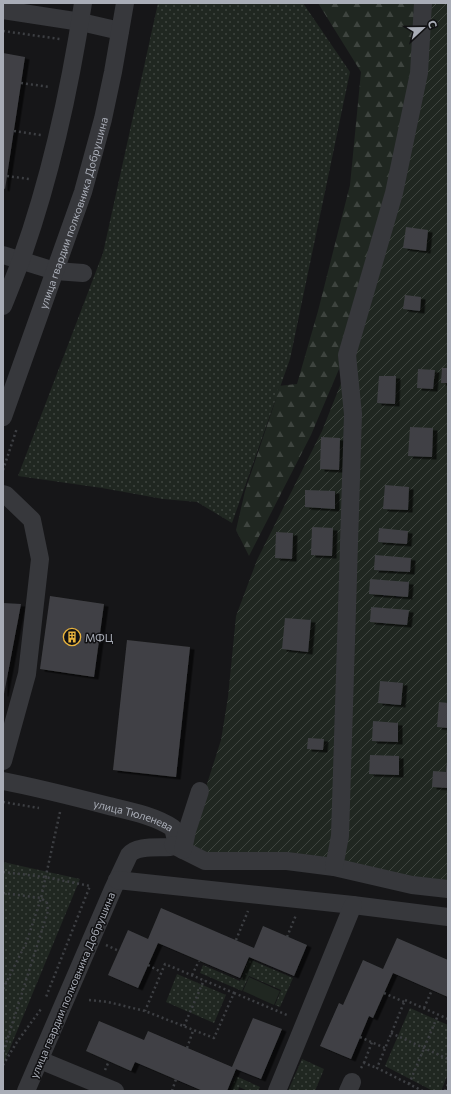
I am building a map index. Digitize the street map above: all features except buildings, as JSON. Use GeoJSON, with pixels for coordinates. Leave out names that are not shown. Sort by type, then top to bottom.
{"type":"FeatureCollection","features":[{"type":"Feature","properties":{"kind":"street"},"geometry":{"type":"LineString","coordinates":[[3,306],[21,261],[38,207],[58,132],[81,22],[83,3]]}},
{"type":"Feature","properties":{"kind":"street","name":"улица гвардии полковника Добрушина"},"geometry":{"type":"LineString","coordinates":[[3,417],[83,192],[103,119],[125,3]]}},
{"type":"Feature","properties":{"kind":"street"},"geometry":{"type":"LineString","coordinates":[[334,867],[340,836],[354,414],[347,355],[394,193],[419,73],[423,3]]}},
{"type":"Feature","properties":{"kind":"street"},"geometry":{"type":"LineString","coordinates":[[3,10],[81,22],[120,31]]}},
{"type":"Feature","properties":{"kind":"street"},"geometry":{"type":"LineString","coordinates":[[3,255],[55,271],[83,273]]}},
{"type":"Feature","properties":{"kind":"street"},"geometry":{"type":"LineString","coordinates":[[3,494],[6,495],[32,520],[40,559],[27,674],[3,762]]}},
{"type":"Feature","properties":{"kind":"street","name":"улица Тюленева"},"geometry":{"type":"LineString","coordinates":[[3,781],[133,812],[173,828],[178,847],[140,848],[132,852],[117,880]]}},
{"type":"Feature","properties":{"kind":"street"},"geometry":{"type":"LineString","coordinates":[[200,791],[187,831],[178,847],[205,861],[287,861],[334,867],[412,885],[448,889]]}},
{"type":"Feature","properties":{"kind":"street"},"geometry":{"type":"LineString","coordinates":[[117,880],[352,905],[448,917]]}},
{"type":"Feature","properties":{"kind":"street","name":"улица гвардии полковника Добрушина"},"geometry":{"type":"LineString","coordinates":[[26,1091],[117,880]]}},
{"type":"Feature","properties":{"kind":"street"},"geometry":{"type":"LineString","coordinates":[[277,1091],[352,905]]}},
{"type":"Feature","properties":{"kind":"street"},"geometry":{"type":"LineString","coordinates":[[40,1060],[115,1091]]}},
{"type":"Feature","properties":{"kind":"path"},"geometry":{"type":"LineString","coordinates":[[3,31],[62,40]]}},
{"type":"Feature","properties":{"kind":"path"},"geometry":{"type":"LineString","coordinates":[[21,83],[55,88]]}},
{"type":"Feature","properties":{"kind":"path"},"geometry":{"type":"LineString","coordinates":[[14,131],[42,135]]}},
{"type":"Feature","properties":{"kind":"path"},"geometry":{"type":"LineString","coordinates":[[7,176],[29,179]]}},
{"type":"Feature","properties":{"kind":"path"},"geometry":{"type":"LineString","coordinates":[[3,802],[46,809]]}},
{"type":"Feature","properties":{"kind":"path"},"geometry":{"type":"LineString","coordinates":[[3,989],[27,942],[41,898],[60,812],[53,810]]}},
{"type":"Feature","properties":{"kind":"path"},"geometry":{"type":"LineString","coordinates":[[3,872],[45,877],[90,886],[40,1010],[17,1042],[3,1065]]}},
{"type":"Feature","properties":{"kind":"path"},"geometry":{"type":"LineString","coordinates":[[3,893],[41,898],[47,902],[48,910],[3,1053]]}},
{"type":"Feature","properties":{"kind":"path"},"geometry":{"type":"LineString","coordinates":[[236,940],[249,908]]}},
{"type":"Feature","properties":{"kind":"path"},"geometry":{"type":"LineString","coordinates":[[287,937],[299,908]]}},
{"type":"Feature","properties":{"kind":"path"},"geometry":{"type":"LineString","coordinates":[[192,975],[199,961]]}},
{"type":"Feature","properties":{"kind":"path"},"geometry":{"type":"LineString","coordinates":[[146,1010],[165,964],[287,1015]]}},
{"type":"Feature","properties":{"kind":"path"},"geometry":{"type":"LineString","coordinates":[[148,965],[161,972]]}},
{"type":"Feature","properties":{"kind":"path"},"geometry":{"type":"LineString","coordinates":[[184,1026],[204,980]]}},
{"type":"Feature","properties":{"kind":"path"},"geometry":{"type":"LineString","coordinates":[[424,1008],[432,990]]}},
{"type":"Feature","properties":{"kind":"path"},"geometry":{"type":"LineString","coordinates":[[89,1000],[108,1002],[146,1010],[193,1031],[214,1038],[234,993]]}},
{"type":"Feature","properties":{"kind":"path"},"geometry":{"type":"LineString","coordinates":[[384,993],[404,1002],[405,1000],[448,1019]]}},
{"type":"Feature","properties":{"kind":"path"},"geometry":{"type":"LineString","coordinates":[[247,998],[249,994]]}},
{"type":"Feature","properties":{"kind":"path"},"geometry":{"type":"LineString","coordinates":[[404,1002],[377,1068],[423,1091]]}},
{"type":"Feature","properties":{"kind":"path"},"geometry":{"type":"LineString","coordinates":[[410,1084],[438,1015]]}},
{"type":"Feature","properties":{"kind":"path"},"geometry":{"type":"LineString","coordinates":[[187,1048],[193,1031]]}},
{"type":"Feature","properties":{"kind":"path"},"geometry":{"type":"LineString","coordinates":[[391,1033],[448,1059]]}},
{"type":"Feature","properties":{"kind":"path"},"geometry":{"type":"LineString","coordinates":[[360,1037],[385,1048]]}},
{"type":"Feature","properties":{"kind":"path"},"geometry":{"type":"LineString","coordinates":[[364,1063],[372,1042]]}},
{"type":"Feature","properties":{"kind":"path"},"geometry":{"type":"LineString","coordinates":[[172,1091],[176,1079]]}},
{"type":"Feature","properties":{"kind":"path"},"geometry":{"type":"LineString","coordinates":[[445,1091],[448,1084]]}},
{"type":"Feature","properties":{"kind":"green space"},"geometry":{"type":"Polygon","coordinates":[[[158,3],[303,3],[350,72],[290,359],[232,523],[197,502],[163,499],[102,488],[18,476],[103,253],[158,3]]]}},
{"type":"Feature","properties":{"kind":"green space"},"geometry":{"type":"Polygon","coordinates":[[[318,3],[421,3],[416,72],[345,355],[311,435],[249,556],[236,530],[245,491],[275,402],[278,386],[297,384],[318,311],[350,185],[361,72],[318,3]]]}},
{"type":"Feature","properties":{"kind":"green space"},"geometry":{"type":"Polygon","coordinates":[[[427,3],[448,3],[448,887],[189,856],[192,831],[221,740],[228,697],[236,616],[257,560],[322,431],[353,353],[427,3]]]}},
{"type":"Feature","properties":{"kind":"green space"},"geometry":{"type":"Polygon","coordinates":[[[3,862],[80,879],[3,1065],[3,862]]]}},
{"type":"Feature","properties":{"kind":"green space"},"geometry":{"type":"Polygon","coordinates":[[[249,959],[293,978],[280,1007],[275,1005],[281,990],[249,976],[242,991],[200,973],[203,965],[240,981],[249,959]]]}},
{"type":"Feature","properties":{"kind":"green space"},"geometry":{"type":"Polygon","coordinates":[[[177,974],[226,995],[214,1023],[166,1002],[177,974]]]}},
{"type":"Feature","properties":{"kind":"green space"},"geometry":{"type":"Polygon","coordinates":[[[249,977],[280,991],[274,1005],[243,991],[249,977]]]}},
{"type":"Feature","properties":{"kind":"green space"},"geometry":{"type":"Polygon","coordinates":[[[410,1008],[448,1025],[448,1074],[441,1091],[433,1091],[385,1066],[410,1008]]]}},
{"type":"Feature","properties":{"kind":"green space"},"geometry":{"type":"Polygon","coordinates":[[[302,1059],[324,1069],[315,1091],[288,1091],[302,1059]]]}},
{"type":"Feature","properties":{"kind":"green space"},"geometry":{"type":"Polygon","coordinates":[[[236,1076],[260,1087],[258,1091],[248,1091],[239,1087],[238,1091],[230,1091],[236,1076]]]}},
{"type":"Feature","properties":{"kind":"place","name":"МФЦ"},"geometry":{"type":"Point","coordinates":[72,637]}}]}
